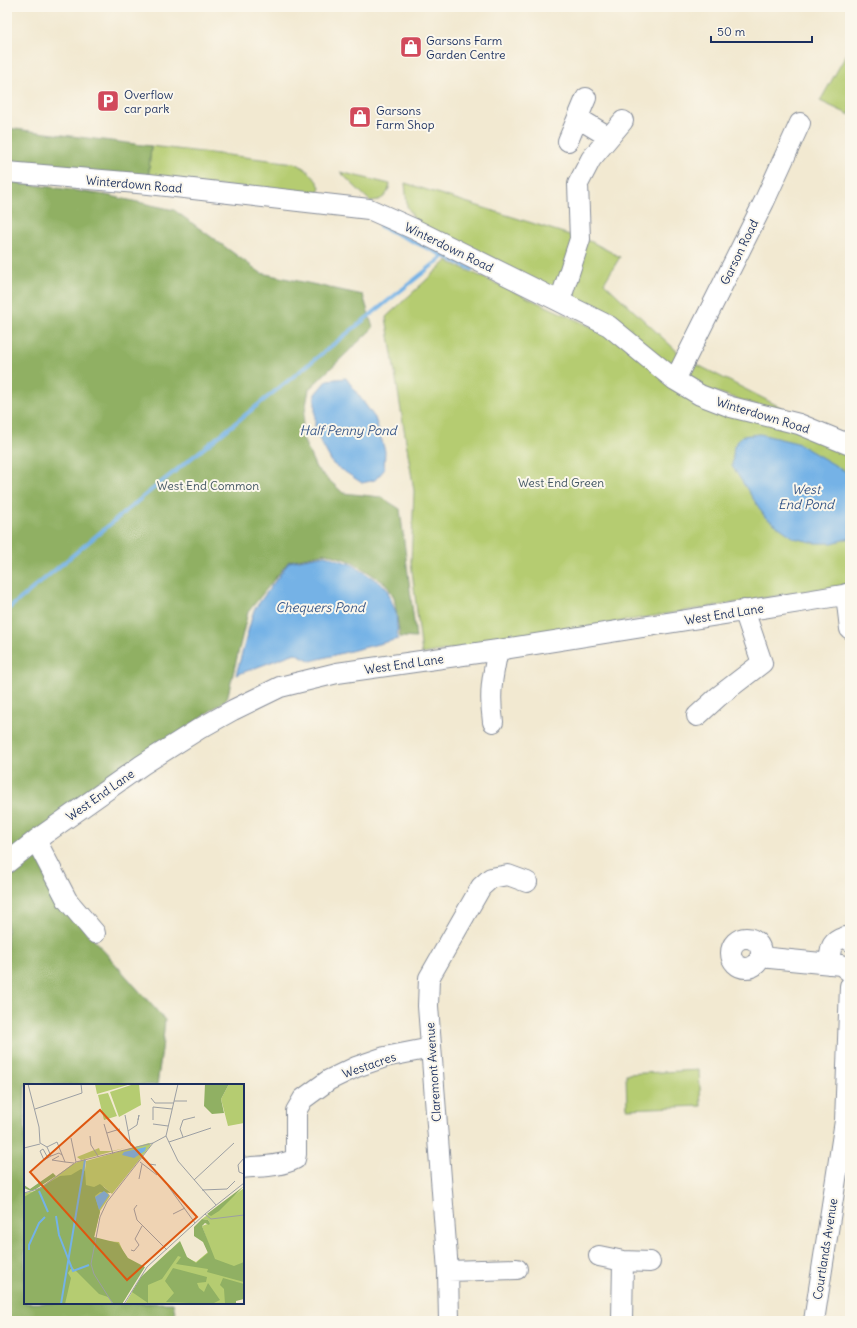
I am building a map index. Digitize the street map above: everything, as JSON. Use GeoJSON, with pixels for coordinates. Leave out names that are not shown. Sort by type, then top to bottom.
{"type":"FeatureCollection","features":[{"type":"Feature","properties":{"kind":"street"},"geometry":{"type":"LineString","coordinates":[[568,141],[586,98]]}},
{"type":"Feature","properties":{"kind":"street"},"geometry":{"type":"LineString","coordinates":[[578,118],[609,137]]}},
{"type":"Feature","properties":{"kind":"street"},"geometry":{"type":"LineString","coordinates":[[560,301],[580,239],[578,184],[591,158],[623,121]]}},
{"type":"Feature","properties":{"kind":"street","name":"Garson Road"},"geometry":{"type":"LineString","coordinates":[[675,380],[764,202],[800,123]]}},
{"type":"Feature","properties":{"kind":"street","name":"Winterdown Road"},"geometry":{"type":"LineString","coordinates":[[7,172],[155,185],[369,209],[414,229],[609,326],[675,380],[700,395],[731,407],[799,424],[849,441]]}},
{"type":"Feature","properties":{"kind":"street"},"geometry":{"type":"LineString","coordinates":[[848,594],[850,629]]}},
{"type":"Feature","properties":{"kind":"street","name":"West End Lane"},"geometry":{"type":"LineString","coordinates":[[7,863],[36,840],[142,766],[193,733],[280,687],[337,673],[498,650],[848,594]]}},
{"type":"Feature","properties":{"kind":"street"},"geometry":{"type":"LineString","coordinates":[[697,716],[719,696],[762,663],[744,610]]}},
{"type":"Feature","properties":{"kind":"street"},"geometry":{"type":"LineString","coordinates":[[493,722],[490,704],[491,684],[498,650]]}},
{"type":"Feature","properties":{"kind":"street"},"geometry":{"type":"LineString","coordinates":[[36,840],[67,900],[95,933]]}},
{"type":"Feature","properties":{"kind":"street","name":"Claremont Avenue"},"geometry":{"type":"LineString","coordinates":[[449,1321],[448,1271],[428,1006],[428,978],[481,887],[491,878],[508,875],[527,882]]}},
{"type":"Feature","properties":{"kind":"street"},"geometry":{"type":"LineString","coordinates":[[829,964],[832,945],[836,940],[845,937],[850,940]]}},
{"type":"Feature","properties":{"kind":"street"},"geometry":{"type":"LineString","coordinates":[[760,957],[829,964],[841,966],[850,972]]}},
{"type":"Feature","properties":{"kind":"street","name":"Courtlands Avenue"},"geometry":{"type":"LineString","coordinates":[[814,1321],[845,1121],[850,986]]}},
{"type":"Feature","properties":{"kind":"street","name":"Westacres"},"geometry":{"type":"LineString","coordinates":[[244,1168],[274,1165],[290,1162],[295,1159],[296,1111],[303,1099],[329,1080],[356,1067],[385,1057],[431,1048]]}},
{"type":"Feature","properties":{"kind":"street"},"geometry":{"type":"LineString","coordinates":[[599,1256],[623,1261],[650,1262]]}},
{"type":"Feature","properties":{"kind":"street"},"geometry":{"type":"LineString","coordinates":[[622,1321],[623,1261]]}},
{"type":"Feature","properties":{"kind":"street"},"geometry":{"type":"LineString","coordinates":[[448,1271],[517,1269]]}},
{"type":"Feature","properties":{"kind":"green space"},"geometry":{"type":"Polygon","coordinates":[[[850,48],[850,115],[820,101],[850,48]]]}},
{"type":"Feature","properties":{"kind":"green space"},"geometry":{"type":"Polygon","coordinates":[[[7,128],[151,146],[148,181],[7,165],[7,128]]]}},
{"type":"Feature","properties":{"kind":"green space"},"geometry":{"type":"Polygon","coordinates":[[[151,146],[295,163],[310,173],[320,187],[318,193],[148,181],[151,146]]]}},
{"type":"Feature","properties":{"kind":"green space"},"geometry":{"type":"Polygon","coordinates":[[[340,172],[390,184],[389,188],[382,199],[370,201],[340,172]]]}},
{"type":"Feature","properties":{"kind":"green space","name":"West End Common"},"geometry":{"type":"Polygon","coordinates":[[[7,181],[106,195],[174,210],[261,273],[363,295],[373,328],[309,389],[301,434],[316,468],[343,493],[381,497],[400,509],[416,638],[400,637],[394,597],[386,584],[353,562],[326,553],[289,561],[248,612],[227,699],[32,837],[71,914],[165,1020],[157,1084],[24,1084],[24,1304],[173,1304],[177,1321],[7,1321],[7,181]]]}},
{"type":"Feature","properties":{"kind":"green space"},"geometry":{"type":"Polygon","coordinates":[[[405,183],[592,242],[620,257],[604,283],[681,355],[794,414],[785,414],[700,387],[417,224],[407,206],[405,183]]]}},
{"type":"Feature","properties":{"kind":"green space","name":"West End Green"},"geometry":{"type":"Polygon","coordinates":[[[447,261],[618,339],[673,384],[850,449],[850,584],[422,654],[411,562],[414,491],[386,317],[447,261]]]}},
{"type":"Feature","properties":{"kind":"green space"},"geometry":{"type":"Polygon","coordinates":[[[699,1070],[701,1106],[627,1109],[626,1074],[699,1070]]]}},
{"type":"Feature","properties":{"kind":"water","name":"Half Penny Pond"},"geometry":{"type":"Polygon","coordinates":[[[346,378],[375,418],[385,451],[384,470],[375,480],[362,483],[333,464],[315,431],[315,394],[327,380],[346,378]]]}},
{"type":"Feature","properties":{"kind":"water","name":"West End Pond"},"geometry":{"type":"Polygon","coordinates":[[[760,434],[797,443],[850,474],[850,538],[832,543],[816,543],[794,538],[765,517],[732,466],[734,446],[742,436],[760,434]]]}},
{"type":"Feature","properties":{"kind":"water","name":"Chequers Pond"},"geometry":{"type":"Polygon","coordinates":[[[325,555],[353,565],[386,587],[396,613],[398,639],[311,661],[295,653],[236,675],[254,610],[289,562],[325,555]]]}},
{"type":"Feature","properties":{"kind":"waterway"},"geometry":{"type":"LineString","coordinates":[[380,226],[472,269]]}},
{"type":"Feature","properties":{"kind":"waterway"},"geometry":{"type":"LineString","coordinates":[[7,610],[144,496],[444,256]]}},
{"type":"Feature","properties":{"kind":"place","name":"Garsons Farm Garden Centre"},"geometry":{"type":"Point","coordinates":[411,47]}},
{"type":"Feature","properties":{"kind":"place","name":"Overflow car park"},"geometry":{"type":"Point","coordinates":[108,101]}},
{"type":"Feature","properties":{"kind":"place","name":"Garsons Farm Shop"},"geometry":{"type":"Point","coordinates":[360,117]}}]}
